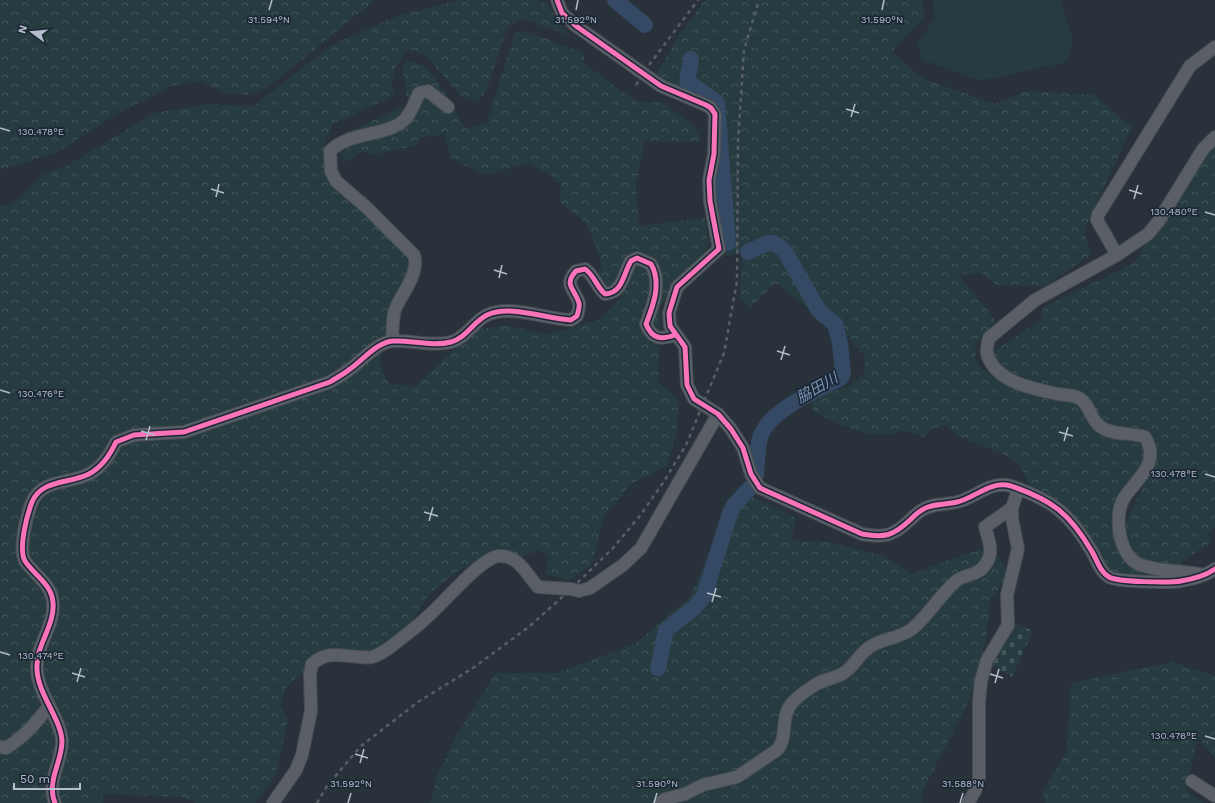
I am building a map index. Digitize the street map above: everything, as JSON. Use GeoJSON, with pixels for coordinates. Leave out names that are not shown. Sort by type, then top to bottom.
{"type":"FeatureCollection","features":[{"type":"Feature","properties":{"kind":"street"},"geometry":{"type":"LineString","coordinates":[[557,0],[562,13],[576,26],[661,86],[706,105],[711,108],[715,114],[714,154],[709,180],[710,201],[719,249],[677,287],[669,313],[670,326],[685,347],[687,385],[694,399],[718,414],[731,429],[743,448],[751,474],[760,488],[862,534],[885,537],[904,526],[921,510],[932,506],[958,502],[989,488],[1000,485],[1018,490],[1051,503],[1077,526],[1095,556],[1100,569],[1109,577],[1123,580],[1180,582],[1210,572]]}},
{"type":"Feature","properties":{"kind":"street"},"geometry":{"type":"LineString","coordinates":[[1117,256],[1097,220],[1098,215],[1190,66],[1215,47]]}},
{"type":"Feature","properties":{"kind":"street"},"geometry":{"type":"LineString","coordinates":[[392,341],[393,317],[415,271],[416,262],[414,255],[366,207],[336,181],[331,171],[330,151],[345,140],[399,125],[406,118],[419,93],[428,91],[448,107]]}},
{"type":"Feature","properties":{"kind":"street"},"geometry":{"type":"LineString","coordinates":[[1210,572],[1141,566],[1131,560],[1126,553],[1120,537],[1119,517],[1123,499],[1141,478],[1150,459],[1151,447],[1145,437],[1134,433],[1116,433],[1101,427],[1093,418],[1088,406],[1079,398],[1020,384],[992,365],[987,352],[989,338],[1034,300],[1117,256],[1148,234],[1158,222],[1203,149],[1215,136]]}},
{"type":"Feature","properties":{"kind":"street"},"geometry":{"type":"LineString","coordinates":[[55,803],[52,796],[52,781],[62,742],[60,731],[41,688],[37,670],[38,656],[50,622],[53,596],[43,580],[26,561],[22,553],[26,521],[32,501],[40,491],[48,485],[69,481],[89,474],[109,456],[116,442],[134,435],[184,432],[330,382],[377,348],[392,341],[438,344],[452,342],[462,336],[485,315],[493,312],[514,311],[571,320],[577,316],[579,304],[570,285],[570,280],[576,271],[584,269],[591,273],[599,289],[605,294],[612,293],[618,289],[631,261],[637,258],[651,264],[656,274],[655,299],[646,324],[649,331],[659,338],[675,335]]}},
{"type":"Feature","properties":{"kind":"street"},"geometry":{"type":"LineString","coordinates":[[273,803],[296,770],[302,754],[311,711],[310,675],[312,664],[320,657],[333,654],[372,658],[392,646],[426,619],[473,571],[488,560],[500,556],[522,565],[538,587],[579,591],[590,588],[623,565],[641,548],[718,414]]}},
{"type":"Feature","properties":{"kind":"street"},"geometry":{"type":"LineString","coordinates":[[968,803],[975,791],[979,779],[979,701],[981,681],[987,660],[1008,625],[1007,595],[1018,549],[1012,518],[1012,508],[1018,490]]}},
{"type":"Feature","properties":{"kind":"street"},"geometry":{"type":"LineString","coordinates":[[660,803],[665,799],[685,794],[703,785],[736,776],[777,750],[781,745],[786,711],[793,703],[819,683],[842,674],[851,667],[863,650],[901,636],[911,629],[956,580],[974,575],[982,569],[988,562],[991,549],[985,527],[1012,508]]}},
{"type":"Feature","properties":{"kind":"street"},"geometry":{"type":"LineString","coordinates":[[0,747],[6,748],[20,739],[32,728],[49,706]]}},
{"type":"Feature","properties":{"kind":"street"},"geometry":{"type":"LineString","coordinates":[[1192,782],[1215,796]]}},
{"type":"Feature","properties":{"kind":"green space"},"geometry":{"type":"Polygon","coordinates":[[[0,0],[375,0],[271,85],[248,95],[226,93],[199,81],[172,86],[110,118],[58,152],[0,170],[0,0]]]}},
{"type":"Feature","properties":{"kind":"green space"},"geometry":{"type":"Polygon","coordinates":[[[461,0],[537,0],[547,4],[559,23],[572,36],[523,19],[508,26],[487,89],[478,102],[461,97],[427,56],[408,49],[396,66],[391,83],[394,96],[333,124],[323,146],[326,171],[418,270],[381,355],[380,365],[389,384],[416,386],[475,330],[506,325],[545,334],[570,329],[600,319],[621,298],[628,279],[614,293],[590,279],[602,268],[599,255],[587,224],[560,202],[561,185],[550,175],[529,163],[486,175],[451,159],[444,134],[419,138],[418,145],[371,155],[362,150],[346,162],[339,149],[346,132],[408,105],[402,65],[409,61],[425,66],[444,91],[465,128],[487,123],[515,32],[526,31],[584,53],[584,63],[638,103],[663,102],[693,125],[702,142],[644,141],[636,184],[639,226],[705,218],[708,246],[698,260],[681,274],[660,307],[658,382],[678,399],[677,430],[667,466],[632,483],[604,516],[592,564],[569,580],[545,574],[549,556],[538,550],[522,557],[488,553],[458,571],[430,593],[396,647],[355,655],[325,664],[311,669],[290,683],[285,691],[280,706],[288,719],[276,775],[256,803],[196,803],[182,797],[103,794],[103,803],[0,803],[0,205],[12,205],[40,177],[70,164],[154,113],[210,104],[254,106],[330,46],[398,16],[461,0]]]}},
{"type":"Feature","properties":{"kind":"green space"},"geometry":{"type":"Polygon","coordinates":[[[705,0],[922,0],[924,17],[892,51],[922,78],[995,104],[1027,91],[1094,95],[1132,127],[1084,231],[1091,255],[1044,286],[996,285],[982,273],[958,274],[996,321],[975,344],[977,363],[984,371],[995,378],[1024,390],[1079,404],[1091,416],[1100,422],[1145,444],[1148,452],[1139,469],[1115,505],[1114,538],[1122,553],[1179,576],[1116,575],[1104,569],[1099,555],[1032,491],[1019,464],[1005,455],[958,436],[946,425],[931,429],[923,437],[904,430],[892,433],[869,433],[846,427],[813,411],[812,398],[850,386],[864,373],[865,357],[844,332],[818,316],[776,283],[751,307],[740,299],[742,252],[727,256],[716,207],[716,116],[656,75],[678,37],[705,0]]]}},
{"type":"Feature","properties":{"kind":"green space"},"geometry":{"type":"Polygon","coordinates":[[[932,0],[1061,0],[1073,41],[1067,62],[979,81],[921,59],[918,43],[935,17],[932,0]]]}},
{"type":"Feature","properties":{"kind":"green space"},"geometry":{"type":"Polygon","coordinates":[[[1215,143],[1215,526],[1208,534],[1212,542],[1181,562],[1183,569],[1143,561],[1131,550],[1125,536],[1127,520],[1149,475],[1155,454],[1149,436],[1114,429],[1101,422],[1081,394],[1065,388],[1040,383],[1008,371],[994,363],[993,352],[1040,320],[1044,307],[1136,262],[1150,231],[1174,209],[1193,171],[1215,143]]]}},
{"type":"Feature","properties":{"kind":"green space"},"geometry":{"type":"Polygon","coordinates":[[[752,497],[796,518],[791,540],[830,542],[884,556],[912,574],[965,554],[993,547],[1009,575],[990,600],[986,641],[969,701],[922,792],[921,803],[431,803],[437,776],[458,733],[496,673],[558,673],[636,643],[690,597],[727,509],[752,497]]]}},
{"type":"Feature","properties":{"kind":"green space"},"geometry":{"type":"Polygon","coordinates":[[[1012,622],[1033,631],[1012,677],[990,664],[1012,622]]]}},
{"type":"Feature","properties":{"kind":"green space"},"geometry":{"type":"Polygon","coordinates":[[[1172,662],[1215,676],[1215,758],[1198,738],[1186,791],[1204,803],[1045,803],[1043,791],[1067,752],[1071,683],[1172,662]]]}},
{"type":"Feature","properties":{"kind":"waterway","name":"脇田川"},"geometry":{"type":"LineString","coordinates":[[615,0],[645,25]]}},
{"type":"Feature","properties":{"kind":"waterway","name":"脇田川"},"geometry":{"type":"LineString","coordinates":[[691,59],[687,81],[717,103],[728,243]]}},
{"type":"Feature","properties":{"kind":"waterway","name":"脇田川"},"geometry":{"type":"LineString","coordinates":[[748,252],[768,243],[774,243],[784,250],[819,311],[835,324],[840,343],[843,371],[841,378],[795,402],[773,418],[765,428],[760,438],[756,475]]}},
{"type":"Feature","properties":{"kind":"waterway","name":"脇田川"},"geometry":{"type":"LineString","coordinates":[[658,668],[666,630],[694,608],[704,596],[730,513],[734,505],[751,487]]}},
{"type":"Feature","properties":{"kind":"railway"},"geometry":{"type":"LineString","coordinates":[[636,85],[649,65],[698,0]]}},
{"type":"Feature","properties":{"kind":"railway"},"geometry":{"type":"LineString","coordinates":[[317,803],[327,786],[361,746],[418,702],[473,668],[530,626],[571,589],[613,548],[639,517],[663,483],[686,445],[724,353],[737,281],[738,142],[744,50],[759,0]]}},
{"type":"Feature","properties":{"kind":"cycle path"},"geometry":{"type":"LineString","coordinates":[[557,0],[562,13],[576,26],[661,86],[706,105],[711,108],[715,114],[714,154],[709,180],[710,201],[719,249],[677,287],[669,313],[670,326],[685,347],[687,385],[694,399],[718,414],[731,429],[743,448],[751,474],[760,488],[862,534],[883,536],[899,530],[919,512],[930,506],[964,500],[997,485],[1011,486],[1049,503],[1067,517],[1083,537],[1093,553],[1098,565],[1109,577],[1132,581],[1175,582],[1199,577],[1215,569]]}},
{"type":"Feature","properties":{"kind":"cycle path"},"geometry":{"type":"LineString","coordinates":[[55,803],[52,787],[60,757],[62,741],[61,733],[41,688],[37,670],[37,661],[51,620],[53,603],[52,596],[46,585],[25,561],[22,549],[24,532],[30,508],[36,495],[42,489],[89,474],[98,468],[105,460],[116,442],[134,435],[184,432],[330,382],[348,371],[376,348],[387,342],[400,341],[429,344],[451,342],[461,337],[482,318],[496,312],[517,311],[571,320],[577,316],[579,306],[570,284],[570,280],[576,271],[585,269],[588,271],[599,288],[605,294],[611,293],[619,287],[631,261],[637,258],[651,264],[656,279],[656,287],[654,302],[646,324],[651,333],[658,337],[665,338],[675,335]]}}]}
